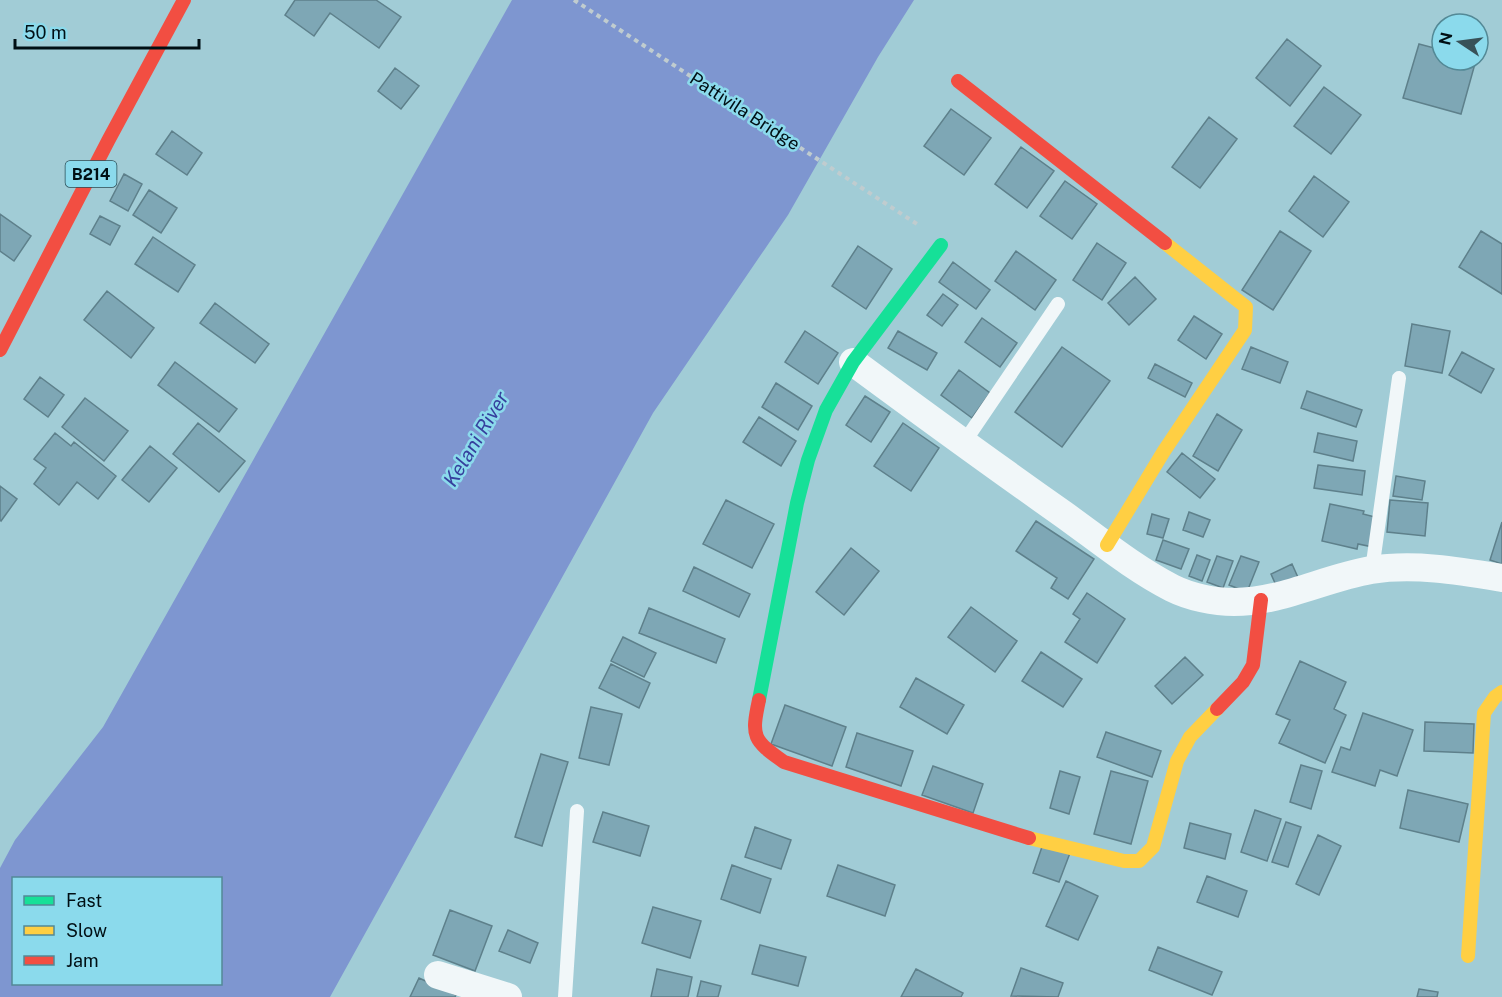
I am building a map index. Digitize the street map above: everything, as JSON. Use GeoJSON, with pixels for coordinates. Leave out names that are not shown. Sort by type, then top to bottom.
{"type":"FeatureCollection","features":[{"type":"Feature","properties":{"kind":"street","name":"B214"},"geometry":{"type":"LineString","coordinates":[[0,350],[184,0]]}},
{"type":"Feature","properties":{"kind":"street"},"geometry":{"type":"LineString","coordinates":[[958,81],[1246,307],[1245,330],[1164,452],[1107,545]]}},
{"type":"Feature","properties":{"kind":"street"},"geometry":{"type":"LineString","coordinates":[[941,245],[853,362],[826,410],[808,460],[797,503],[753,728],[763,747],[784,762],[1020,836],[1124,861],[1139,861],[1153,847],[1177,761],[1190,737],[1242,681],[1253,665],[1261,600]]}},
{"type":"Feature","properties":{"kind":"street"},"geometry":{"type":"LineString","coordinates":[[853,362],[963,444],[1107,545],[1173,588],[1200,598],[1232,602],[1261,600],[1372,570],[1455,570],[1502,578]]}},
{"type":"Feature","properties":{"kind":"street"},"geometry":{"type":"LineString","coordinates":[[1468,956],[1484,713],[1495,697],[1502,692]]}},
{"type":"Feature","properties":{"kind":"street"},"geometry":{"type":"LineString","coordinates":[[438,975],[508,997]]}},
{"type":"Feature","properties":{"kind":"lane"},"geometry":{"type":"LineString","coordinates":[[963,444],[1058,304]]}},
{"type":"Feature","properties":{"kind":"lane"},"geometry":{"type":"LineString","coordinates":[[1372,570],[1400,378]]}},
{"type":"Feature","properties":{"kind":"lane"},"geometry":{"type":"LineString","coordinates":[[565,997],[577,811]]}},
{"type":"Feature","properties":{"kind":"path","name":"Pattivila Bridge"},"geometry":{"type":"LineString","coordinates":[[574,0],[917,222]]}},
{"type":"Feature","properties":{"kind":"water","name":"Kelani River"},"geometry":{"type":"Polygon","coordinates":[[[512,0],[914,0],[878,57],[788,215],[653,413],[330,997],[0,997],[0,868],[15,840],[103,727],[512,0]]]}},
{"type":"Feature","properties":{"kind":"building"},"geometry":{"type":"Polygon","coordinates":[[[295,0],[376,0],[401,17],[379,48],[330,13],[314,36],[285,15],[295,0]]]}},
{"type":"Feature","properties":{"kind":"building"},"geometry":{"type":"Polygon","coordinates":[[[1287,39],[1321,66],[1290,106],[1256,78],[1287,39]]]}},
{"type":"Feature","properties":{"kind":"building"},"geometry":{"type":"Polygon","coordinates":[[[1419,44],[1430,47],[1430,72],[1473,72],[1461,114],[1403,98],[1419,44]]]}},
{"type":"Feature","properties":{"kind":"building"},"geometry":{"type":"Polygon","coordinates":[[[395,68],[419,86],[401,109],[378,91],[395,68]]]}},
{"type":"Feature","properties":{"kind":"building"},"geometry":{"type":"Polygon","coordinates":[[[1324,87],[1361,115],[1331,154],[1294,126],[1324,87]]]}},
{"type":"Feature","properties":{"kind":"building"},"geometry":{"type":"Polygon","coordinates":[[[951,109],[991,138],[964,175],[924,146],[951,109]]]}},
{"type":"Feature","properties":{"kind":"building"},"geometry":{"type":"Polygon","coordinates":[[[1209,117],[1237,139],[1200,188],[1172,167],[1209,117]]]}},
{"type":"Feature","properties":{"kind":"building"},"geometry":{"type":"Polygon","coordinates":[[[172,131],[202,153],[187,175],[156,154],[172,131]]]}},
{"type":"Feature","properties":{"kind":"building"},"geometry":{"type":"Polygon","coordinates":[[[1021,147],[1054,171],[1027,208],[995,184],[1021,147]]]}},
{"type":"Feature","properties":{"kind":"building"},"geometry":{"type":"Polygon","coordinates":[[[124,174],[142,184],[128,211],[110,201],[124,174]]]}},
{"type":"Feature","properties":{"kind":"building"},"geometry":{"type":"Polygon","coordinates":[[[1314,176],[1349,202],[1323,237],[1289,211],[1314,176]]]}},
{"type":"Feature","properties":{"kind":"building"},"geometry":{"type":"Polygon","coordinates":[[[1065,181],[1097,204],[1072,239],[1040,216],[1065,181]]]}},
{"type":"Feature","properties":{"kind":"building"},"geometry":{"type":"Polygon","coordinates":[[[149,190],[177,208],[161,233],[133,215],[149,190]]]}},
{"type":"Feature","properties":{"kind":"building"},"geometry":{"type":"Polygon","coordinates":[[[0,214],[31,236],[14,261],[0,251],[0,214]]]}},
{"type":"Feature","properties":{"kind":"building"},"geometry":{"type":"Polygon","coordinates":[[[100,216],[120,226],[110,245],[90,234],[100,216]]]}},
{"type":"Feature","properties":{"kind":"building"},"geometry":{"type":"Polygon","coordinates":[[[1280,231],[1311,251],[1273,310],[1242,290],[1280,231]]]}},
{"type":"Feature","properties":{"kind":"building"},"geometry":{"type":"Polygon","coordinates":[[[1481,231],[1502,244],[1502,294],[1459,267],[1481,231]]]}},
{"type":"Feature","properties":{"kind":"building"},"geometry":{"type":"Polygon","coordinates":[[[153,237],[195,265],[178,292],[135,264],[153,237]]]}},
{"type":"Feature","properties":{"kind":"building"},"geometry":{"type":"Polygon","coordinates":[[[1097,243],[1126,263],[1102,300],[1073,280],[1097,243]]]}},
{"type":"Feature","properties":{"kind":"building"},"geometry":{"type":"Polygon","coordinates":[[[858,246],[892,269],[866,309],[832,286],[858,246]]]}},
{"type":"Feature","properties":{"kind":"building"},"geometry":{"type":"Polygon","coordinates":[[[1016,251],[1056,280],[1035,310],[995,281],[1016,251]]]}},
{"type":"Feature","properties":{"kind":"building"},"geometry":{"type":"Polygon","coordinates":[[[953,262],[990,290],[976,309],[939,282],[953,262]]]}},
{"type":"Feature","properties":{"kind":"building"},"geometry":{"type":"Polygon","coordinates":[[[1135,277],[1156,299],[1129,325],[1108,303],[1135,277]]]}},
{"type":"Feature","properties":{"kind":"building"},"geometry":{"type":"Polygon","coordinates":[[[107,291],[154,328],[131,358],[84,320],[107,291]]]}},
{"type":"Feature","properties":{"kind":"building"},"geometry":{"type":"Polygon","coordinates":[[[943,294],[958,305],[942,326],[927,315],[943,294]]]}},
{"type":"Feature","properties":{"kind":"building"},"geometry":{"type":"Polygon","coordinates":[[[215,303],[269,344],[255,363],[200,323],[215,303]]]}},
{"type":"Feature","properties":{"kind":"building"},"geometry":{"type":"Polygon","coordinates":[[[1194,316],[1222,334],[1206,359],[1178,340],[1194,316]]]}},
{"type":"Feature","properties":{"kind":"building"},"geometry":{"type":"Polygon","coordinates":[[[982,318],[1017,343],[1000,367],[965,342],[982,318]]]}},
{"type":"Feature","properties":{"kind":"building"},"geometry":{"type":"Polygon","coordinates":[[[1412,324],[1450,331],[1442,373],[1405,366],[1412,324]]]}},
{"type":"Feature","properties":{"kind":"building"},"geometry":{"type":"Polygon","coordinates":[[[805,331],[838,353],[818,384],[785,362],[805,331]]]}},
{"type":"Feature","properties":{"kind":"building"},"geometry":{"type":"Polygon","coordinates":[[[898,331],[937,353],[927,370],[888,348],[898,331]]]}},
{"type":"Feature","properties":{"kind":"building"},"geometry":{"type":"Polygon","coordinates":[[[1062,347],[1110,381],[1062,447],[1015,412],[1062,347]]]}},
{"type":"Feature","properties":{"kind":"building"},"geometry":{"type":"Polygon","coordinates":[[[1251,347],[1288,362],[1280,383],[1242,369],[1251,347]]]}},
{"type":"Feature","properties":{"kind":"building"},"geometry":{"type":"Polygon","coordinates":[[[1462,352],[1494,369],[1481,393],[1449,375],[1462,352]]]}},
{"type":"Feature","properties":{"kind":"building"},"geometry":{"type":"Polygon","coordinates":[[[175,362],[237,409],[219,432],[158,385],[175,362]]]}},
{"type":"Feature","properties":{"kind":"building"},"geometry":{"type":"Polygon","coordinates":[[[1155,364],[1192,383],[1185,397],[1148,378],[1155,364]]]}},
{"type":"Feature","properties":{"kind":"building"},"geometry":{"type":"Polygon","coordinates":[[[959,370],[990,393],[972,418],[941,395],[959,370]]]}},
{"type":"Feature","properties":{"kind":"building"},"geometry":{"type":"Polygon","coordinates":[[[40,377],[64,395],[48,417],[24,399],[40,377]]]}},
{"type":"Feature","properties":{"kind":"building"},"geometry":{"type":"Polygon","coordinates":[[[776,383],[812,406],[798,430],[762,407],[776,383]]]}},
{"type":"Feature","properties":{"kind":"building"},"geometry":{"type":"Polygon","coordinates":[[[1307,391],[1362,410],[1356,427],[1301,408],[1307,391]]]}},
{"type":"Feature","properties":{"kind":"building"},"geometry":{"type":"Polygon","coordinates":[[[865,396],[890,412],[871,442],[846,425],[865,396]]]}},
{"type":"Feature","properties":{"kind":"building"},"geometry":{"type":"Polygon","coordinates":[[[85,398],[128,431],[104,461],[62,427],[85,398]]]}},
{"type":"Feature","properties":{"kind":"building"},"geometry":{"type":"Polygon","coordinates":[[[1217,414],[1242,430],[1218,471],[1193,456],[1217,414]]]}},
{"type":"Feature","properties":{"kind":"building"},"geometry":{"type":"Polygon","coordinates":[[[759,417],[796,441],[781,466],[743,442],[759,417]]]}},
{"type":"Feature","properties":{"kind":"building"},"geometry":{"type":"Polygon","coordinates":[[[198,423],[245,461],[219,492],[173,454],[198,423]]]}},
{"type":"Feature","properties":{"kind":"building"},"geometry":{"type":"Polygon","coordinates":[[[903,423],[939,448],[911,491],[874,466],[903,423]]]}},
{"type":"Feature","properties":{"kind":"building"},"geometry":{"type":"Polygon","coordinates":[[[55,433],[71,446],[74,442],[116,476],[98,499],[77,482],[59,505],[34,484],[46,468],[34,459],[55,433]]]}},
{"type":"Feature","properties":{"kind":"building"},"geometry":{"type":"Polygon","coordinates":[[[1318,433],[1357,441],[1353,461],[1314,452],[1318,433]]]}},
{"type":"Feature","properties":{"kind":"building"},"geometry":{"type":"Polygon","coordinates":[[[150,446],[177,468],[149,502],[122,480],[150,446]]]}},
{"type":"Feature","properties":{"kind":"building"},"geometry":{"type":"Polygon","coordinates":[[[1182,453],[1215,479],[1200,498],[1167,472],[1182,453]]]}},
{"type":"Feature","properties":{"kind":"building"},"geometry":{"type":"Polygon","coordinates":[[[1318,465],[1365,471],[1362,495],[1314,488],[1318,465]]]}},
{"type":"Feature","properties":{"kind":"building"},"geometry":{"type":"Polygon","coordinates":[[[1396,476],[1425,481],[1422,500],[1393,496],[1396,476]]]}},
{"type":"Feature","properties":{"kind":"building"},"geometry":{"type":"Polygon","coordinates":[[[0,486],[17,499],[1,521],[0,520],[0,486]]]}},
{"type":"Feature","properties":{"kind":"building"},"geometry":{"type":"Polygon","coordinates":[[[726,500],[774,524],[752,568],[703,544],[726,500]]]}},
{"type":"Feature","properties":{"kind":"building"},"geometry":{"type":"Polygon","coordinates":[[[1390,500],[1428,503],[1425,536],[1387,532],[1390,500]]]}},
{"type":"Feature","properties":{"kind":"building"},"geometry":{"type":"Polygon","coordinates":[[[1330,504],[1364,511],[1363,514],[1379,518],[1373,547],[1358,544],[1357,549],[1322,541],[1330,504]]]}},
{"type":"Feature","properties":{"kind":"building"},"geometry":{"type":"Polygon","coordinates":[[[1189,512],[1210,520],[1203,537],[1183,530],[1189,512]]]}},
{"type":"Feature","properties":{"kind":"building"},"geometry":{"type":"Polygon","coordinates":[[[1152,514],[1169,519],[1163,538],[1147,534],[1152,514]]]}},
{"type":"Feature","properties":{"kind":"building"},"geometry":{"type":"Polygon","coordinates":[[[1036,521],[1094,559],[1068,599],[1051,588],[1057,578],[1016,551],[1036,521]]]}},
{"type":"Feature","properties":{"kind":"building"},"geometry":{"type":"Polygon","coordinates":[[[1502,522],[1502,564],[1490,560],[1502,522]]]}},
{"type":"Feature","properties":{"kind":"building"},"geometry":{"type":"Polygon","coordinates":[[[1163,540],[1189,549],[1181,569],[1156,560],[1163,540]]]}},
{"type":"Feature","properties":{"kind":"building"},"geometry":{"type":"Polygon","coordinates":[[[851,548],[879,571],[844,615],[816,592],[851,548]]]}},
{"type":"Feature","properties":{"kind":"building"},"geometry":{"type":"Polygon","coordinates":[[[1197,555],[1210,560],[1202,581],[1189,576],[1197,555]]]}},
{"type":"Feature","properties":{"kind":"building"},"geometry":{"type":"Polygon","coordinates":[[[1217,556],[1233,561],[1223,588],[1207,582],[1217,556]]]}},
{"type":"Feature","properties":{"kind":"building"},"geometry":{"type":"Polygon","coordinates":[[[1241,556],[1259,562],[1247,592],[1229,585],[1241,556]]]}},
{"type":"Feature","properties":{"kind":"building"},"geometry":{"type":"Polygon","coordinates":[[[1292,564],[1300,582],[1279,592],[1271,574],[1292,564]]]}},
{"type":"Feature","properties":{"kind":"building"},"geometry":{"type":"Polygon","coordinates":[[[694,567],[750,594],[739,617],[683,591],[694,567]]]}},
{"type":"Feature","properties":{"kind":"building"},"geometry":{"type":"Polygon","coordinates":[[[1087,593],[1125,619],[1097,663],[1065,642],[1080,619],[1073,614],[1087,593]]]}},
{"type":"Feature","properties":{"kind":"building"},"geometry":{"type":"Polygon","coordinates":[[[971,607],[1017,641],[995,672],[948,637],[971,607]]]}},
{"type":"Feature","properties":{"kind":"building"},"geometry":{"type":"Polygon","coordinates":[[[649,608],[725,639],[716,663],[639,633],[649,608]]]}},
{"type":"Feature","properties":{"kind":"building"},"geometry":{"type":"Polygon","coordinates":[[[623,637],[656,653],[644,677],[611,661],[623,637]]]}},
{"type":"Feature","properties":{"kind":"building"},"geometry":{"type":"Polygon","coordinates":[[[1041,652],[1082,679],[1063,707],[1022,681],[1041,652]]]}},
{"type":"Feature","properties":{"kind":"building"},"geometry":{"type":"Polygon","coordinates":[[[1185,657],[1203,675],[1172,704],[1155,686],[1185,657]]]}},
{"type":"Feature","properties":{"kind":"building"},"geometry":{"type":"Polygon","coordinates":[[[1300,661],[1346,682],[1334,709],[1346,715],[1325,763],[1279,743],[1290,720],[1276,714],[1300,661]]]}},
{"type":"Feature","properties":{"kind":"building"},"geometry":{"type":"Polygon","coordinates":[[[611,664],[650,683],[639,708],[599,688],[611,664]]]}},
{"type":"Feature","properties":{"kind":"building"},"geometry":{"type":"Polygon","coordinates":[[[916,678],[964,705],[947,734],[900,707],[916,678]]]}},
{"type":"Feature","properties":{"kind":"building"},"geometry":{"type":"Polygon","coordinates":[[[785,705],[846,727],[832,766],[771,744],[785,705]]]}},
{"type":"Feature","properties":{"kind":"building"},"geometry":{"type":"Polygon","coordinates":[[[591,707],[622,714],[609,765],[579,758],[591,707]]]}},
{"type":"Feature","properties":{"kind":"building"},"geometry":{"type":"Polygon","coordinates":[[[1363,713],[1413,730],[1397,776],[1380,770],[1375,786],[1332,772],[1341,747],[1350,750],[1363,713]]]}},
{"type":"Feature","properties":{"kind":"building"},"geometry":{"type":"Polygon","coordinates":[[[1425,722],[1474,724],[1473,753],[1424,751],[1425,722]]]}},
{"type":"Feature","properties":{"kind":"building"},"geometry":{"type":"Polygon","coordinates":[[[1106,732],[1161,751],[1152,777],[1097,757],[1106,732]]]}},
{"type":"Feature","properties":{"kind":"building"},"geometry":{"type":"Polygon","coordinates":[[[857,733],[913,751],[901,786],[846,767],[857,733]]]}},
{"type":"Feature","properties":{"kind":"building"},"geometry":{"type":"Polygon","coordinates":[[[541,754],[568,762],[542,846],[515,837],[541,754]]]}},
{"type":"Feature","properties":{"kind":"building"},"geometry":{"type":"Polygon","coordinates":[[[1301,765],[1322,771],[1311,809],[1290,802],[1301,765]]]}},
{"type":"Feature","properties":{"kind":"building"},"geometry":{"type":"Polygon","coordinates":[[[933,766],[983,784],[973,813],[922,795],[933,766]]]}},
{"type":"Feature","properties":{"kind":"building"},"geometry":{"type":"Polygon","coordinates":[[[1060,771],[1080,777],[1069,814],[1050,808],[1060,771]]]}},
{"type":"Feature","properties":{"kind":"building"},"geometry":{"type":"Polygon","coordinates":[[[1111,771],[1148,781],[1131,844],[1094,834],[1111,771]]]}},
{"type":"Feature","properties":{"kind":"building"},"geometry":{"type":"Polygon","coordinates":[[[1408,790],[1468,804],[1459,842],[1400,828],[1408,790]]]}},
{"type":"Feature","properties":{"kind":"building"},"geometry":{"type":"Polygon","coordinates":[[[1255,810],[1281,819],[1267,861],[1241,852],[1255,810]]]}},
{"type":"Feature","properties":{"kind":"building"},"geometry":{"type":"Polygon","coordinates":[[[603,812],[649,826],[640,856],[593,842],[603,812]]]}},
{"type":"Feature","properties":{"kind":"building"},"geometry":{"type":"Polygon","coordinates":[[[1286,822],[1301,827],[1288,867],[1272,862],[1286,822]]]}},
{"type":"Feature","properties":{"kind":"building"},"geometry":{"type":"Polygon","coordinates":[[[1190,823],[1231,834],[1225,859],[1184,848],[1190,823]]]}},
{"type":"Feature","properties":{"kind":"building"},"geometry":{"type":"Polygon","coordinates":[[[755,827],[791,840],[781,869],[745,857],[755,827]]]}},
{"type":"Feature","properties":{"kind":"building"},"geometry":{"type":"Polygon","coordinates":[[[1318,835],[1341,846],[1319,895],[1296,884],[1318,835]]]}},
{"type":"Feature","properties":{"kind":"building"},"geometry":{"type":"Polygon","coordinates":[[[1043,844],[1070,853],[1059,882],[1033,873],[1043,844]]]}},
{"type":"Feature","properties":{"kind":"building"},"geometry":{"type":"Polygon","coordinates":[[[732,865],[771,879],[760,913],[721,899],[732,865]]]}},
{"type":"Feature","properties":{"kind":"building"},"geometry":{"type":"Polygon","coordinates":[[[838,865],[895,885],[885,916],[827,896],[838,865]]]}},
{"type":"Feature","properties":{"kind":"building"},"geometry":{"type":"Polygon","coordinates":[[[1207,876],[1247,891],[1238,917],[1197,902],[1207,876]]]}},
{"type":"Feature","properties":{"kind":"building"},"geometry":{"type":"Polygon","coordinates":[[[1066,881],[1098,896],[1078,940],[1046,926],[1066,881]]]}},
{"type":"Feature","properties":{"kind":"building"},"geometry":{"type":"Polygon","coordinates":[[[653,907],[701,921],[690,958],[642,943],[653,907]]]}},
{"type":"Feature","properties":{"kind":"building"},"geometry":{"type":"Polygon","coordinates":[[[450,910],[492,926],[475,971],[433,955],[450,910]]]}},
{"type":"Feature","properties":{"kind":"building"},"geometry":{"type":"Polygon","coordinates":[[[508,930],[538,943],[530,963],[499,951],[508,930]]]}},
{"type":"Feature","properties":{"kind":"building"},"geometry":{"type":"Polygon","coordinates":[[[760,945],[806,957],[798,986],[752,974],[760,945]]]}},
{"type":"Feature","properties":{"kind":"building"},"geometry":{"type":"Polygon","coordinates":[[[1158,947],[1222,972],[1212,995],[1149,970],[1158,947]]]}},
{"type":"Feature","properties":{"kind":"building"},"geometry":{"type":"Polygon","coordinates":[[[1021,968],[1063,983],[1058,997],[1011,996],[1021,968]]]}},
{"type":"Feature","properties":{"kind":"building"},"geometry":{"type":"Polygon","coordinates":[[[657,969],[692,977],[688,997],[651,997],[657,969]]]}},
{"type":"Feature","properties":{"kind":"building"},"geometry":{"type":"Polygon","coordinates":[[[916,969],[963,993],[961,997],[901,997],[916,969]]]}},
{"type":"Feature","properties":{"kind":"building"},"geometry":{"type":"Polygon","coordinates":[[[419,978],[456,995],[455,997],[410,997],[419,978]]]}},
{"type":"Feature","properties":{"kind":"building"},"geometry":{"type":"Polygon","coordinates":[[[701,981],[721,986],[718,997],[697,997],[701,981]]]}},
{"type":"Feature","properties":{"kind":"building"},"geometry":{"type":"Polygon","coordinates":[[[1419,989],[1438,992],[1437,997],[1417,997],[1419,989]]]}},
{"type":"Feature","properties":{"kind":"traffic: fast"},"geometry":{"type":"LineString","coordinates":[[759,700],[797,503],[808,460],[826,410],[853,362],[941,245]]}},
{"type":"Feature","properties":{"kind":"traffic: slow"},"geometry":{"type":"LineString","coordinates":[[1107,545],[1164,451],[1245,330],[1246,307],[1165,243]]}},
{"type":"Feature","properties":{"kind":"traffic: slow"},"geometry":{"type":"LineString","coordinates":[[1468,956],[1484,713],[1495,697],[1502,692]]}},
{"type":"Feature","properties":{"kind":"traffic: slow"},"geometry":{"type":"LineString","coordinates":[[1029,838],[1124,861],[1139,861],[1153,847],[1177,761],[1190,737],[1217,709]]}},
{"type":"Feature","properties":{"kind":"traffic: jam"},"geometry":{"type":"LineString","coordinates":[[0,350],[184,0]]}},
{"type":"Feature","properties":{"kind":"traffic: jam"},"geometry":{"type":"LineString","coordinates":[[958,81],[1165,243]]}},
{"type":"Feature","properties":{"kind":"traffic: jam"},"geometry":{"type":"LineString","coordinates":[[1217,709],[1243,682],[1253,665],[1261,600]]}},
{"type":"Feature","properties":{"kind":"traffic: jam"},"geometry":{"type":"LineString","coordinates":[[759,700],[755,722],[757,737],[766,748],[784,762],[1029,838]]}}]}
